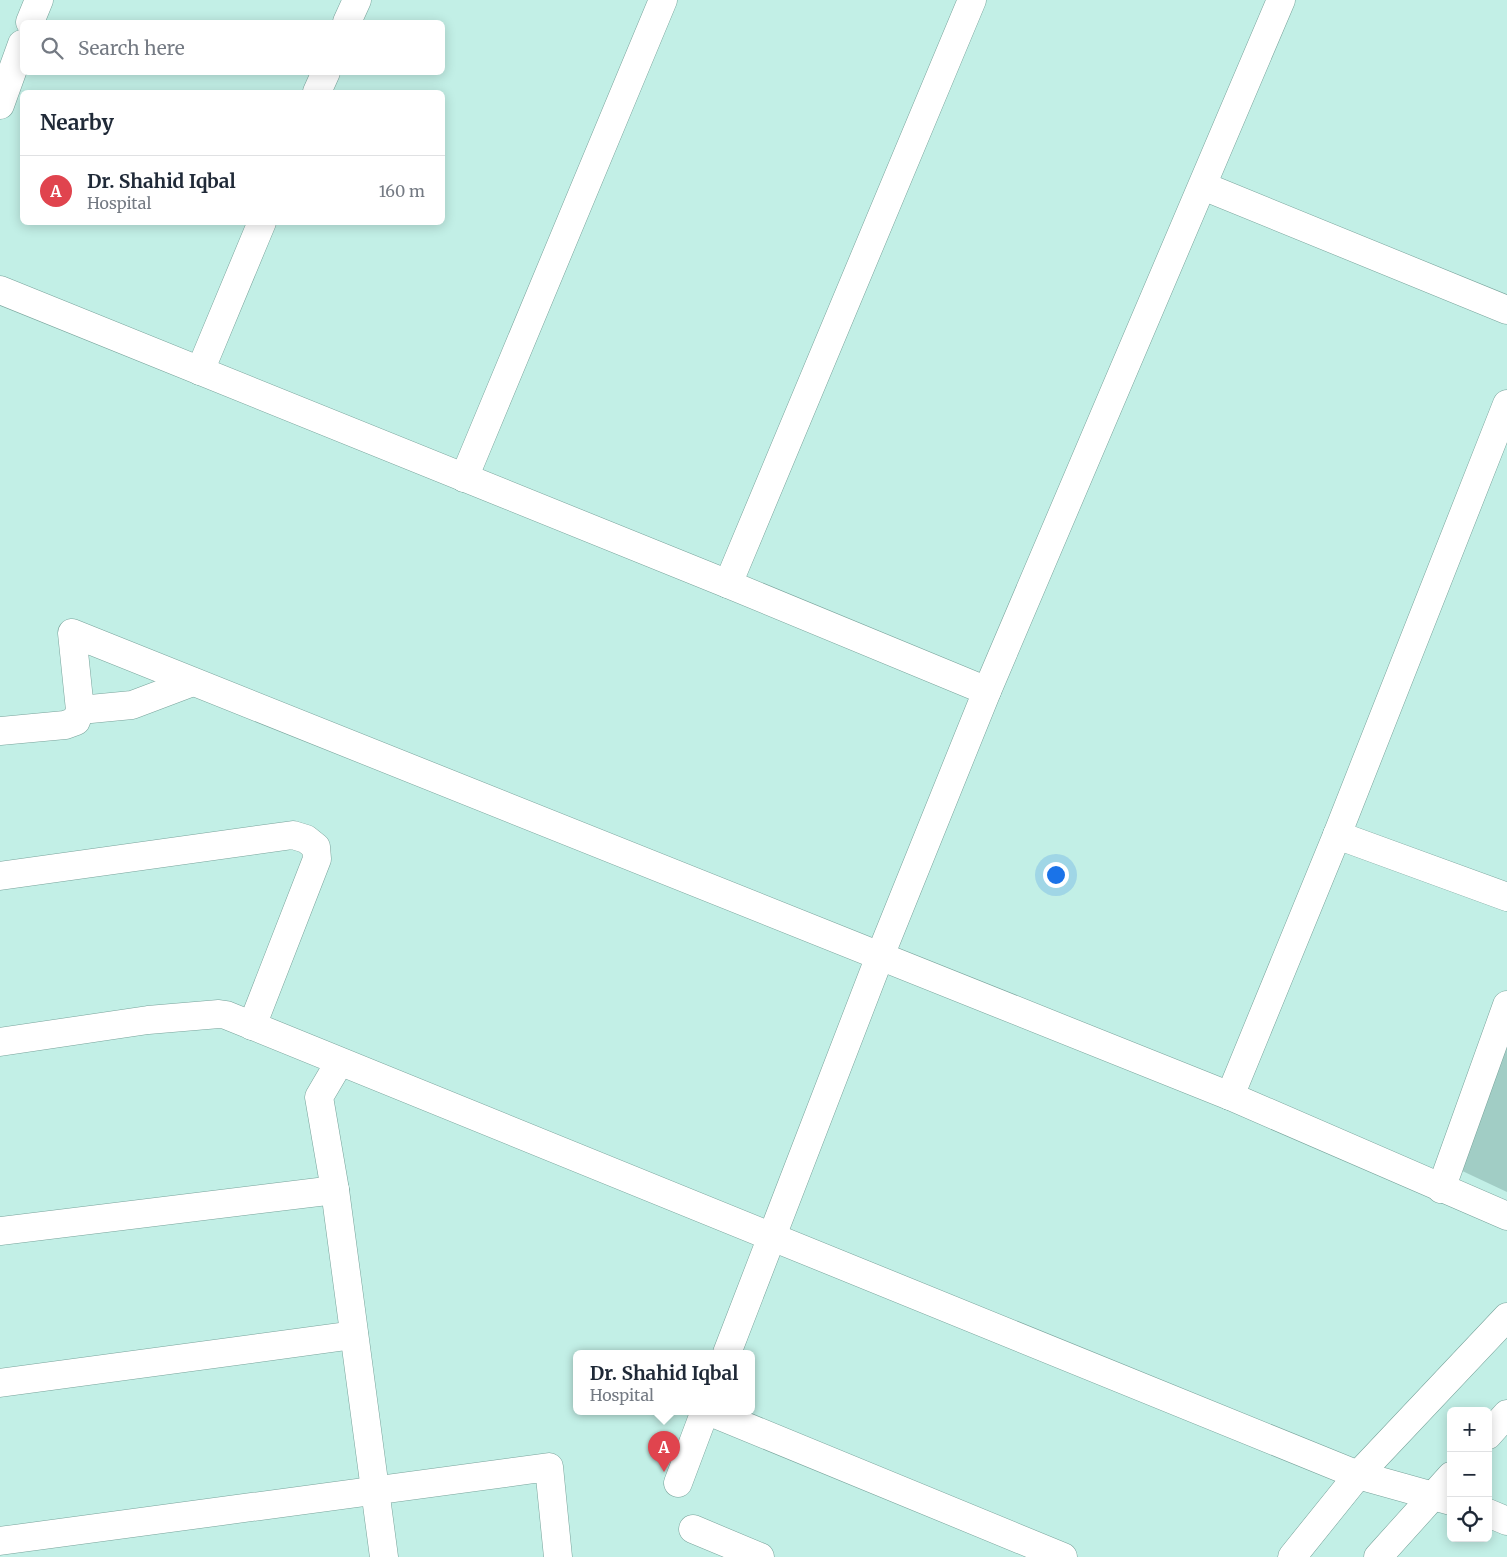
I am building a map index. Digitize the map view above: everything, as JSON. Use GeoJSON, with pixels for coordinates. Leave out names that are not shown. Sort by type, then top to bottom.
{"type":"FeatureCollection","features":[{"type":"Feature","properties":{"kind":"street"},"geometry":{"type":"LineString","coordinates":[[31,20],[39,0]]}},
{"type":"Feature","properties":{"kind":"street"},"geometry":{"type":"LineString","coordinates":[[348,20],[357,0]]}},
{"type":"Feature","properties":{"kind":"street"},"geometry":{"type":"LineString","coordinates":[[464,478],[663,0]]}},
{"type":"Feature","properties":{"kind":"street"},"geometry":{"type":"LineString","coordinates":[[728,584],[972,0]]}},
{"type":"Feature","properties":{"kind":"street"},"geometry":{"type":"LineString","coordinates":[[728,1350],[880,956],[987,691],[1281,0]]}},
{"type":"Feature","properties":{"kind":"street"},"geometry":{"type":"LineString","coordinates":[[0,105],[20,50]]}},
{"type":"Feature","properties":{"kind":"street"},"geometry":{"type":"LineString","coordinates":[[318,90],[325,75]]}},
{"type":"Feature","properties":{"kind":"street"},"geometry":{"type":"LineString","coordinates":[[1203,186],[1507,310]]}},
{"type":"Feature","properties":{"kind":"street"},"geometry":{"type":"LineString","coordinates":[[200,371],[261,225]]}},
{"type":"Feature","properties":{"kind":"street"},"geometry":{"type":"LineString","coordinates":[[0,290],[728,584],[987,691]]}},
{"type":"Feature","properties":{"kind":"street"},"geometry":{"type":"LineString","coordinates":[[1230,1096],[1507,404]]}},
{"type":"Feature","properties":{"kind":"street"},"geometry":{"type":"LineString","coordinates":[[0,731],[65,726],[76,721],[80,710],[72,634],[1230,1096],[1507,1216]]}},
{"type":"Feature","properties":{"kind":"street"},"geometry":{"type":"LineString","coordinates":[[80,710],[132,705],[193,682]]}},
{"type":"Feature","properties":{"kind":"street"},"geometry":{"type":"LineString","coordinates":[[0,876],[293,835],[306,839],[316,847],[317,859],[252,1026]]}},
{"type":"Feature","properties":{"kind":"street"},"geometry":{"type":"LineString","coordinates":[[1336,835],[1507,896]]}},
{"type":"Feature","properties":{"kind":"street"},"geometry":{"type":"LineString","coordinates":[[1441,1189],[1507,1005]]}},
{"type":"Feature","properties":{"kind":"street"},"geometry":{"type":"LineString","coordinates":[[0,1042],[148,1020],[219,1014],[772,1236],[1358,1475],[1445,1491]]}},
{"type":"Feature","properties":{"kind":"street"},"geometry":{"type":"LineString","coordinates":[[339,1063],[319,1097],[335,1190],[384,1557]]}},
{"type":"Feature","properties":{"kind":"street"},"geometry":{"type":"LineString","coordinates":[[0,1231],[335,1190]]}},
{"type":"Feature","properties":{"kind":"street"},"geometry":{"type":"LineString","coordinates":[[1292,1557],[1358,1475],[1507,1317]]}},
{"type":"Feature","properties":{"kind":"street"},"geometry":{"type":"LineString","coordinates":[[0,1383],[354,1335]]}},
{"type":"Feature","properties":{"kind":"street"},"geometry":{"type":"LineString","coordinates":[[1492,1431],[1507,1414]]}},
{"type":"Feature","properties":{"kind":"street"},"geometry":{"type":"LineString","coordinates":[[678,1482],[705,1415]]}},
{"type":"Feature","properties":{"kind":"street"},"geometry":{"type":"LineString","coordinates":[[717,1415],[1063,1557]]}},
{"type":"Feature","properties":{"kind":"street"},"geometry":{"type":"LineString","coordinates":[[0,1541],[549,1467],[558,1557]]}},
{"type":"Feature","properties":{"kind":"street"},"geometry":{"type":"LineString","coordinates":[[1378,1557],[1445,1491]]}},
{"type":"Feature","properties":{"kind":"street"},"geometry":{"type":"LineString","coordinates":[[1492,1515],[1507,1521]]}},
{"type":"Feature","properties":{"kind":"street"},"geometry":{"type":"LineString","coordinates":[[693,1529],[760,1557]]}},
{"type":"Feature","properties":{"kind":"building"},"geometry":{"type":"Polygon","coordinates":[[[1507,1041],[1507,1192],[1456,1168],[1507,1041]]]}},
{"type":"Feature","properties":{"kind":"place","name":"Dr. Shahid Iqbal"},"geometry":{"type":"Point","coordinates":[664,1472]}}]}
